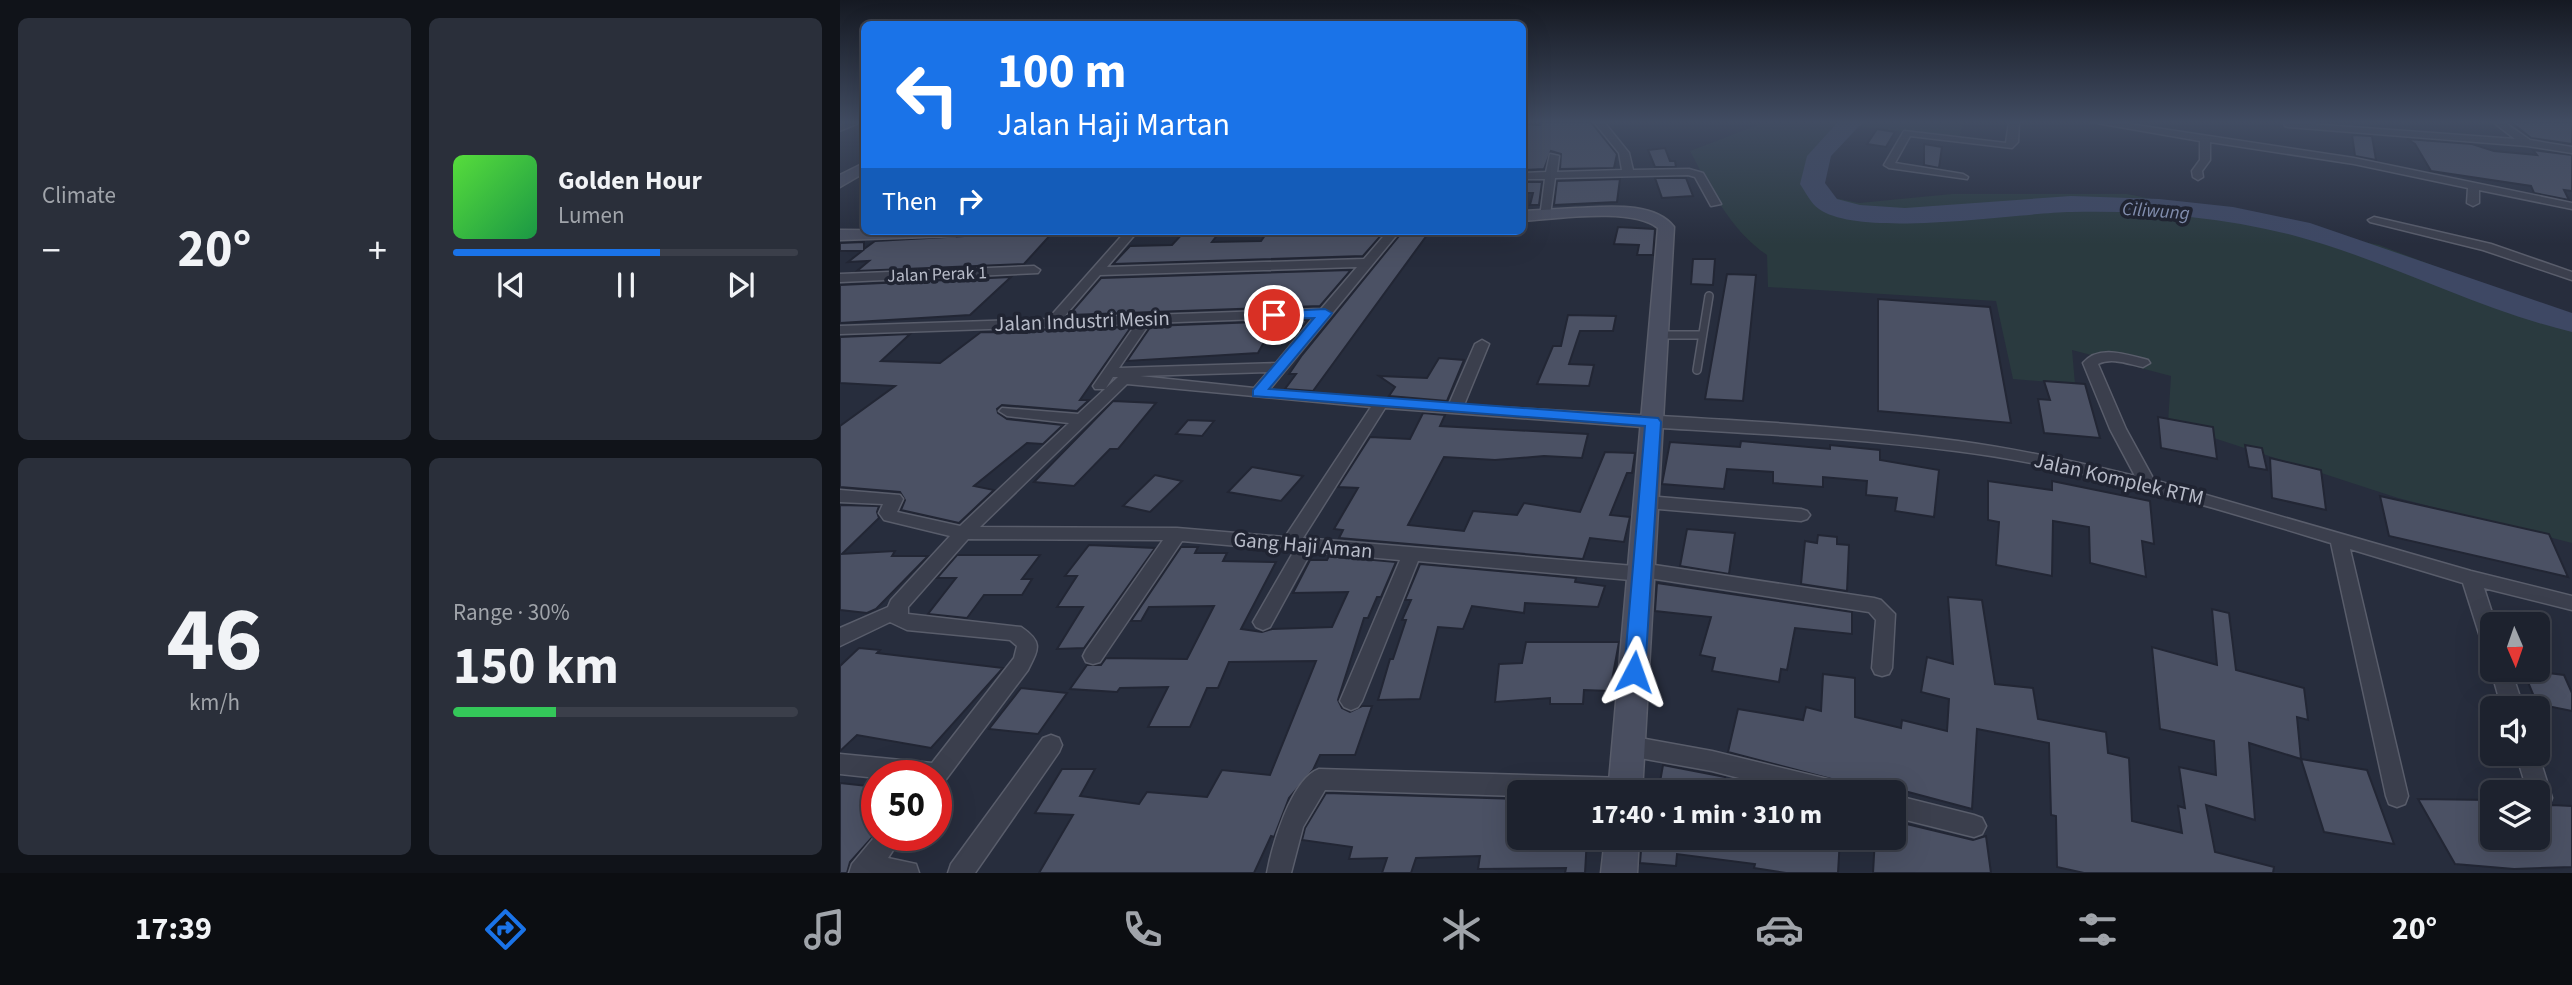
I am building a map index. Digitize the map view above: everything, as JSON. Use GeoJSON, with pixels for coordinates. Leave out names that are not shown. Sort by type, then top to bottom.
{"type":"FeatureCollection","features":[{"type":"Feature","properties":{"kind":"main road"},"geometry":{"type":"LineString","coordinates":[[840,182],[861,169]]}},
{"type":"Feature","properties":{"kind":"main road"},"geometry":{"type":"LineString","coordinates":[[1533,215],[1636,213],[1655,216],[1664,223],[1667,233],[1626,780]]}},
{"type":"Feature","properties":{"kind":"main road"},"geometry":{"type":"LineString","coordinates":[[840,236],[863,235]]}},
{"type":"Feature","properties":{"kind":"main road"},"geometry":{"type":"LineString","coordinates":[[1619,873],[1621,850]]}},
{"type":"Feature","properties":{"kind":"street"},"geometry":{"type":"LineString","coordinates":[[1533,215],[1552,175],[1553,163]]}},
{"type":"Feature","properties":{"kind":"street"},"geometry":{"type":"LineString","coordinates":[[1626,163],[1628,173]]}},
{"type":"Feature","properties":{"kind":"street"},"geometry":{"type":"LineString","coordinates":[[1890,163],[1889,165],[1963,177]]}},
{"type":"Feature","properties":{"kind":"street"},"geometry":{"type":"LineString","coordinates":[[2198,177],[2197,171],[2203,163]]}},
{"type":"Feature","properties":{"kind":"street"},"geometry":{"type":"LineString","coordinates":[[2363,163],[2572,206]]}},
{"type":"Feature","properties":{"kind":"street"},"geometry":{"type":"LineString","coordinates":[[1526,176],[1695,173],[1715,204]]}},
{"type":"Feature","properties":{"kind":"street"},"geometry":{"type":"LineString","coordinates":[[2473,203],[2474,185]]}},
{"type":"Feature","properties":{"kind":"street"},"geometry":{"type":"LineString","coordinates":[[2374,219],[2487,247],[2572,276]]}},
{"type":"Feature","properties":{"kind":"street"},"geometry":{"type":"LineString","coordinates":[[1052,322],[1128,235]]}},
{"type":"Feature","properties":{"kind":"street"},"geometry":{"type":"LineString","coordinates":[[1258,393],[1391,235]]}},
{"type":"Feature","properties":{"kind":"street"},"geometry":{"type":"LineString","coordinates":[[1097,271],[1367,263]]}},
{"type":"Feature","properties":{"kind":"street","name":"Jalan Perak 1"},"geometry":{"type":"LineString","coordinates":[[840,278],[1034,270]]}},
{"type":"Feature","properties":{"kind":"street","name":"Jalan Industri Mesin"},"geometry":{"type":"LineString","coordinates":[[840,330],[1325,313]]}},
{"type":"Feature","properties":{"kind":"street"},"geometry":{"type":"LineString","coordinates":[[840,638],[863,624],[895,612],[904,598],[963,533],[1084,420],[1147,318]]}},
{"type":"Feature","properties":{"kind":"street"},"geometry":{"type":"LineString","coordinates":[[1455,408],[1482,344]]}},
{"type":"Feature","properties":{"kind":"street"},"geometry":{"type":"LineString","coordinates":[[2143,363],[2106,357],[2095,359],[2091,363],[2119,429],[2148,484]]}},
{"type":"Feature","properties":{"kind":"street"},"geometry":{"type":"LineString","coordinates":[[1111,379],[1281,367]]}},
{"type":"Feature","properties":{"kind":"street","name":"Jalan Komplek RTM"},"geometry":{"type":"LineString","coordinates":[[1111,379],[1455,408],[1861,434],[1958,446],[2039,460],[2148,484],[2471,578],[2572,603]]}},
{"type":"Feature","properties":{"kind":"street"},"geometry":{"type":"LineString","coordinates":[[1264,622],[1299,543],[1381,402]]}},
{"type":"Feature","properties":{"kind":"street"},"geometry":{"type":"LineString","coordinates":[[1007,411],[1084,420]]}},
{"type":"Feature","properties":{"kind":"street","name":"Gang Haji Aman"},"geometry":{"type":"LineString","coordinates":[[840,496],[894,499],[888,513],[890,516],[963,533],[1177,534],[1299,543],[1412,555],[1642,572],[1874,605],[1885,614],[1886,620],[1882,668]]}},
{"type":"Feature","properties":{"kind":"street"},"geometry":{"type":"LineString","coordinates":[[1647,502],[1801,515]]}},
{"type":"Feature","properties":{"kind":"street"},"geometry":{"type":"LineString","coordinates":[[1093,656],[1177,534]]}},
{"type":"Feature","properties":{"kind":"street"},"geometry":{"type":"LineString","coordinates":[[2339,539],[2397,796]]}},
{"type":"Feature","properties":{"kind":"street"},"geometry":{"type":"LineString","coordinates":[[1351,701],[1412,555]]}},
{"type":"Feature","properties":{"kind":"street"},"geometry":{"type":"LineString","coordinates":[[2471,578],[2482,612]]}},
{"type":"Feature","properties":{"kind":"street"},"geometry":{"type":"LineString","coordinates":[[895,612],[898,618],[907,622],[1014,633],[1027,642],[1027,652],[1021,664],[948,760]]}},
{"type":"Feature","properties":{"kind":"street"},"geometry":{"type":"LineString","coordinates":[[960,873],[1051,744]]}},
{"type":"Feature","properties":{"kind":"street"},"geometry":{"type":"LineString","coordinates":[[1629,746],[1712,761],[1788,780]]}},
{"type":"Feature","properties":{"kind":"street"},"geometry":{"type":"LineString","coordinates":[[840,765],[861,767]]}},
{"type":"Feature","properties":{"kind":"street"},"geometry":{"type":"LineString","coordinates":[[1279,873],[1290,829],[1302,802],[1320,779],[1507,786]]}},
{"type":"Feature","properties":{"kind":"street"},"geometry":{"type":"LineString","coordinates":[[1906,809],[1974,826]]}},
{"type":"Feature","properties":{"kind":"street"},"geometry":{"type":"LineString","coordinates":[[863,871],[879,851]]}},
{"type":"Feature","properties":{"kind":"street"},"geometry":{"type":"LineString","coordinates":[[863,871],[907,873]]}},
{"type":"Feature","properties":{"kind":"lane"},"geometry":{"type":"LineString","coordinates":[[1697,370],[1709,296]]}},
{"type":"Feature","properties":{"kind":"lane"},"geometry":{"type":"LineString","coordinates":[[1659,335],[1702,335]]}},
{"type":"Feature","properties":{"kind":"shaded area"},"geometry":{"type":"Polygon","coordinates":[[[1696,163],[1824,163],[1812,181],[1825,196],[1859,203],[1952,194],[2127,194],[2379,245],[2572,318],[2572,543],[2398,498],[2168,423],[2171,376],[2072,350],[2075,384],[2013,379],[1996,301],[1768,287],[1767,255],[1742,234],[1713,193],[1696,163]]]}},
{"type":"Feature","properties":{"kind":"building"},"geometry":{"type":"Polygon","coordinates":[[[1526,163],[1546,163],[1544,169],[1526,170],[1526,163]]]}},
{"type":"Feature","properties":{"kind":"building"},"geometry":{"type":"Polygon","coordinates":[[[1560,163],[1615,163],[1614,168],[1560,169],[1560,163]]]}},
{"type":"Feature","properties":{"kind":"building"},"geometry":{"type":"Polygon","coordinates":[[[1653,163],[1675,163],[1676,167],[1655,167],[1653,163]]]}},
{"type":"Feature","properties":{"kind":"building"},"geometry":{"type":"Polygon","coordinates":[[[1924,163],[1940,163],[1939,168],[1924,165],[1924,163]]]}},
{"type":"Feature","properties":{"kind":"building"},"geometry":{"type":"Polygon","coordinates":[[[2426,163],[2572,163],[2572,191],[2564,190],[2569,200],[2534,193],[2531,186],[2431,171],[2426,163]]]}},
{"type":"Feature","properties":{"kind":"building"},"geometry":{"type":"Polygon","coordinates":[[[1655,178],[1686,178],[1693,196],[1662,198],[1655,178]]]}},
{"type":"Feature","properties":{"kind":"building"},"geometry":{"type":"Polygon","coordinates":[[[1620,179],[1617,202],[1554,205],[1557,181],[1620,179]]]}},
{"type":"Feature","properties":{"kind":"building"},"geometry":{"type":"Polygon","coordinates":[[[1526,182],[1542,182],[1539,205],[1530,205],[1533,193],[1526,193],[1526,182]]]}},
{"type":"Feature","properties":{"kind":"building"},"geometry":{"type":"Polygon","coordinates":[[[1618,227],[1655,229],[1653,255],[1637,255],[1639,245],[1614,244],[1618,227]]]}},
{"type":"Feature","properties":{"kind":"building"},"geometry":{"type":"Polygon","coordinates":[[[982,235],[1050,235],[1024,264],[857,271],[869,261],[848,262],[862,251],[840,251],[840,243],[864,242],[864,249],[875,241],[982,235]]]}},
{"type":"Feature","properties":{"kind":"building"},"geometry":{"type":"Polygon","coordinates":[[[1181,235],[1217,235],[1212,242],[1261,241],[1265,235],[1381,235],[1363,256],[1113,264],[1130,246],[1172,245],[1181,235]]]}},
{"type":"Feature","properties":{"kind":"building"},"geometry":{"type":"Polygon","coordinates":[[[1400,235],[1427,235],[1313,391],[1285,389],[1296,374],[1289,374],[1400,235]]]}},
{"type":"Feature","properties":{"kind":"building"},"geometry":{"type":"Polygon","coordinates":[[[1693,259],[1715,259],[1713,285],[1691,284],[1693,259]]]}},
{"type":"Feature","properties":{"kind":"building"},"geometry":{"type":"Polygon","coordinates":[[[1351,270],[1320,306],[1069,315],[1101,278],[1351,270]]]}},
{"type":"Feature","properties":{"kind":"building"},"geometry":{"type":"Polygon","coordinates":[[[1727,274],[1756,275],[1743,401],[1705,399],[1727,274]]]}},
{"type":"Feature","properties":{"kind":"building"},"geometry":{"type":"Polygon","coordinates":[[[1011,277],[970,315],[840,323],[840,285],[1011,277]]]}},
{"type":"Feature","properties":{"kind":"building"},"geometry":{"type":"Polygon","coordinates":[[[1878,299],[1990,307],[2011,423],[1878,411],[1878,299]]]}},
{"type":"Feature","properties":{"kind":"building"},"geometry":{"type":"Polygon","coordinates":[[[1568,315],[1616,316],[1613,331],[1580,331],[1569,364],[1594,365],[1589,386],[1537,384],[1553,346],[1561,346],[1568,315]]]}},
{"type":"Feature","properties":{"kind":"building"},"geometry":{"type":"Polygon","coordinates":[[[1308,320],[1297,333],[1269,333],[1258,353],[1127,361],[1151,326],[1308,320]]]}},
{"type":"Feature","properties":{"kind":"building"},"geometry":{"type":"Polygon","coordinates":[[[1131,327],[1080,400],[1089,400],[1077,411],[1002,405],[997,409],[998,413],[1007,419],[1063,425],[1043,444],[1027,443],[974,486],[994,490],[959,523],[901,510],[905,500],[900,492],[840,487],[840,426],[895,386],[840,383],[840,337],[910,334],[881,361],[940,363],[981,332],[1027,333],[1029,330],[1131,327]]]}},
{"type":"Feature","properties":{"kind":"building"},"geometry":{"type":"Polygon","coordinates":[[[1439,358],[1464,360],[1447,401],[1389,396],[1395,387],[1379,376],[1427,378],[1439,358]]]}},
{"type":"Feature","properties":{"kind":"building"},"geometry":{"type":"Polygon","coordinates":[[[2044,381],[2085,384],[2100,438],[2044,433],[2038,399],[2050,400],[2044,381]]]}},
{"type":"Feature","properties":{"kind":"building"},"geometry":{"type":"Polygon","coordinates":[[[1113,401],[1156,403],[1118,449],[1110,449],[1074,486],[1034,482],[1113,401]]]}},
{"type":"Feature","properties":{"kind":"building"},"geometry":{"type":"Polygon","coordinates":[[[1423,413],[1445,415],[1440,426],[1588,434],[1582,458],[1544,456],[1495,460],[1444,457],[1408,525],[1464,531],[1473,511],[1517,515],[1524,503],[1580,512],[1605,452],[1635,453],[1632,473],[1627,473],[1610,515],[1630,517],[1624,542],[1590,538],[1583,559],[1339,538],[1343,530],[1334,529],[1358,488],[1338,487],[1370,437],[1410,439],[1423,413]]]}},
{"type":"Feature","properties":{"kind":"building"},"geometry":{"type":"Polygon","coordinates":[[[2158,417],[2213,427],[2217,459],[2161,448],[2158,417]]]}},
{"type":"Feature","properties":{"kind":"building"},"geometry":{"type":"Polygon","coordinates":[[[1188,420],[1214,421],[1202,436],[1176,434],[1188,420]]]}},
{"type":"Feature","properties":{"kind":"building"},"geometry":{"type":"Polygon","coordinates":[[[1741,441],[1830,449],[1830,445],[1880,450],[1880,460],[1939,470],[1934,517],[1895,511],[1897,498],[1866,495],[1867,481],[1823,477],[1823,487],[1773,483],[1773,472],[1727,469],[1724,489],[1662,484],[1670,442],[1740,447],[1741,441]]]}},
{"type":"Feature","properties":{"kind":"building"},"geometry":{"type":"Polygon","coordinates":[[[2245,445],[2262,448],[2267,470],[2249,467],[2245,445]]]}},
{"type":"Feature","properties":{"kind":"building"},"geometry":{"type":"Polygon","coordinates":[[[2270,458],[2321,470],[2326,510],[2272,498],[2270,458]]]}},
{"type":"Feature","properties":{"kind":"building"},"geometry":{"type":"Polygon","coordinates":[[[1252,467],[1303,476],[1281,501],[1228,492],[1252,467]]]}},
{"type":"Feature","properties":{"kind":"building"},"geometry":{"type":"Polygon","coordinates":[[[1155,475],[1182,481],[1150,512],[1123,506],[1155,475]]]}},
{"type":"Feature","properties":{"kind":"building"},"geometry":{"type":"Polygon","coordinates":[[[1988,481],[2052,490],[2052,481],[2150,501],[2154,544],[2142,541],[2146,577],[2090,563],[2089,527],[2053,521],[2052,576],[1996,565],[1999,522],[1988,520],[1988,481]]]}},
{"type":"Feature","properties":{"kind":"building"},"geometry":{"type":"Polygon","coordinates":[[[2380,496],[2549,534],[2568,577],[2389,536],[2380,496]]]}},
{"type":"Feature","properties":{"kind":"building"},"geometry":{"type":"Polygon","coordinates":[[[840,505],[879,506],[879,518],[842,554],[895,551],[892,556],[928,556],[876,609],[867,613],[840,610],[840,505]]]}},
{"type":"Feature","properties":{"kind":"building"},"geometry":{"type":"Polygon","coordinates":[[[1687,529],[1735,533],[1729,574],[1680,566],[1687,529]]]}},
{"type":"Feature","properties":{"kind":"building"},"geometry":{"type":"Polygon","coordinates":[[[1818,535],[1837,537],[1837,544],[1849,545],[1847,591],[1801,584],[1805,541],[1817,543],[1818,535]]]}},
{"type":"Feature","properties":{"kind":"building"},"geometry":{"type":"Polygon","coordinates":[[[1089,545],[1155,548],[1084,648],[1057,649],[1083,607],[1057,607],[1077,576],[1065,576],[1089,545]]]}},
{"type":"Feature","properties":{"kind":"building"},"geometry":{"type":"Polygon","coordinates":[[[1181,547],[1198,547],[1195,553],[1227,553],[1223,561],[1276,562],[1241,629],[1262,632],[1272,629],[1332,627],[1348,592],[1293,593],[1310,560],[1327,560],[1329,556],[1396,562],[1381,597],[1377,597],[1368,618],[1364,618],[1338,700],[1342,708],[1350,712],[1362,706],[1372,706],[1355,755],[1320,755],[1313,770],[1289,798],[1274,837],[1271,836],[1254,873],[1039,873],[1073,815],[1035,813],[1062,769],[1095,769],[1080,796],[1139,804],[1147,792],[1207,797],[1222,770],[1270,775],[1316,661],[1229,662],[1218,688],[1207,688],[1190,727],[1148,727],[1168,687],[1120,688],[1117,692],[1070,689],[1087,665],[1101,665],[1106,658],[1187,659],[1214,606],[1149,607],[1141,621],[1131,621],[1181,547]]]}},
{"type":"Feature","properties":{"kind":"building"},"geometry":{"type":"Polygon","coordinates":[[[957,555],[1040,555],[1022,579],[1032,579],[1022,595],[984,595],[967,618],[928,614],[956,578],[937,578],[957,555]]]}},
{"type":"Feature","properties":{"kind":"building"},"geometry":{"type":"Polygon","coordinates":[[[1420,564],[1576,578],[1575,582],[1605,586],[1598,607],[1525,603],[1524,613],[1472,606],[1463,629],[1438,627],[1420,699],[1378,700],[1390,659],[1393,659],[1406,620],[1402,620],[1411,600],[1405,600],[1420,564]]]}},
{"type":"Feature","properties":{"kind":"building"},"geometry":{"type":"Polygon","coordinates":[[[1657,583],[1852,612],[1852,634],[1795,628],[1787,670],[1781,669],[1779,682],[1712,671],[1715,658],[1700,655],[1711,617],[1655,611],[1657,583]]]}},
{"type":"Feature","properties":{"kind":"building"},"geometry":{"type":"Polygon","coordinates":[[[1948,597],[1982,600],[1995,684],[2033,688],[2038,719],[2106,732],[2108,753],[2129,758],[2132,821],[2182,833],[2178,806],[2185,808],[2179,767],[2216,775],[2214,741],[2160,729],[2152,647],[2217,665],[2212,609],[2229,613],[2236,670],[2304,688],[2308,720],[2297,717],[2301,759],[2249,743],[2255,820],[2206,805],[2215,852],[2274,867],[2273,873],[2084,873],[2057,867],[2056,816],[2051,815],[2049,743],[1977,729],[1972,809],[1906,791],[1906,780],[1835,780],[1728,752],[1738,709],[1803,720],[1806,707],[1821,711],[1823,674],[1855,678],[1855,717],[1901,728],[1902,720],[1947,731],[1949,699],[1921,692],[1927,657],[1953,664],[1948,597]]]}},
{"type":"Feature","properties":{"kind":"building"},"geometry":{"type":"Polygon","coordinates":[[[1526,642],[1619,642],[1610,691],[1584,690],[1583,704],[1550,704],[1550,698],[1495,702],[1499,664],[1522,663],[1526,642]]]}},
{"type":"Feature","properties":{"kind":"building"},"geometry":{"type":"Polygon","coordinates":[[[859,648],[880,650],[877,653],[1003,668],[931,748],[857,735],[840,751],[840,666],[859,648]]]}},
{"type":"Feature","properties":{"kind":"building"},"geometry":{"type":"Polygon","coordinates":[[[2550,673],[2564,675],[2572,693],[2572,711],[2550,707],[2550,696],[2534,696],[2528,682],[2550,682],[2550,673]]]}},
{"type":"Feature","properties":{"kind":"building"},"geometry":{"type":"Polygon","coordinates":[[[1021,688],[1067,693],[1038,734],[989,729],[1021,688]]]}},
{"type":"Feature","properties":{"kind":"building"},"geometry":{"type":"Polygon","coordinates":[[[2301,759],[2367,770],[2394,844],[2324,832],[2301,759]]]}},
{"type":"Feature","properties":{"kind":"building"},"geometry":{"type":"Polygon","coordinates":[[[1663,765],[1725,777],[1725,780],[1660,780],[1663,765]]]}},
{"type":"Feature","properties":{"kind":"building"},"geometry":{"type":"Polygon","coordinates":[[[840,783],[861,785],[861,850],[850,862],[847,873],[840,873],[840,783]]]}},
{"type":"Feature","properties":{"kind":"building"},"geometry":{"type":"Polygon","coordinates":[[[1326,793],[1507,799],[1507,850],[1586,850],[1585,873],[1565,873],[1566,868],[1478,869],[1480,856],[1416,858],[1411,873],[1382,873],[1387,858],[1349,859],[1352,847],[1302,840],[1305,828],[1326,793]]]}},
{"type":"Feature","properties":{"kind":"building"},"geometry":{"type":"Polygon","coordinates":[[[2418,799],[2480,800],[2480,850],[2550,850],[2550,806],[2572,806],[2572,867],[2514,869],[2455,864],[2418,799]]]}},
{"type":"Feature","properties":{"kind":"building"},"geometry":{"type":"Polygon","coordinates":[[[1906,824],[1973,840],[1986,836],[1991,873],[1873,873],[1874,850],[1906,850],[1906,824]]]}},
{"type":"Feature","properties":{"kind":"building"},"geometry":{"type":"Polygon","coordinates":[[[1641,850],[1839,850],[1838,873],[1786,873],[1754,868],[1755,864],[1677,854],[1676,866],[1640,863],[1641,850]]]}},
{"type":"Feature","properties":{"kind":"waterway","name":"Ciliwung"},"geometry":{"type":"LineString","coordinates":[[1816,163],[1812,184],[1828,204],[1858,213],[1905,216],[2071,204],[2159,207],[2233,215],[2300,229],[2572,323]]}},
{"type":"Feature","properties":{"kind":"route"},"geometry":{"type":"LineString","coordinates":[[1274,315],[1325,313],[1258,393],[1473,411],[1653,422],[1634,672]]}}]}
